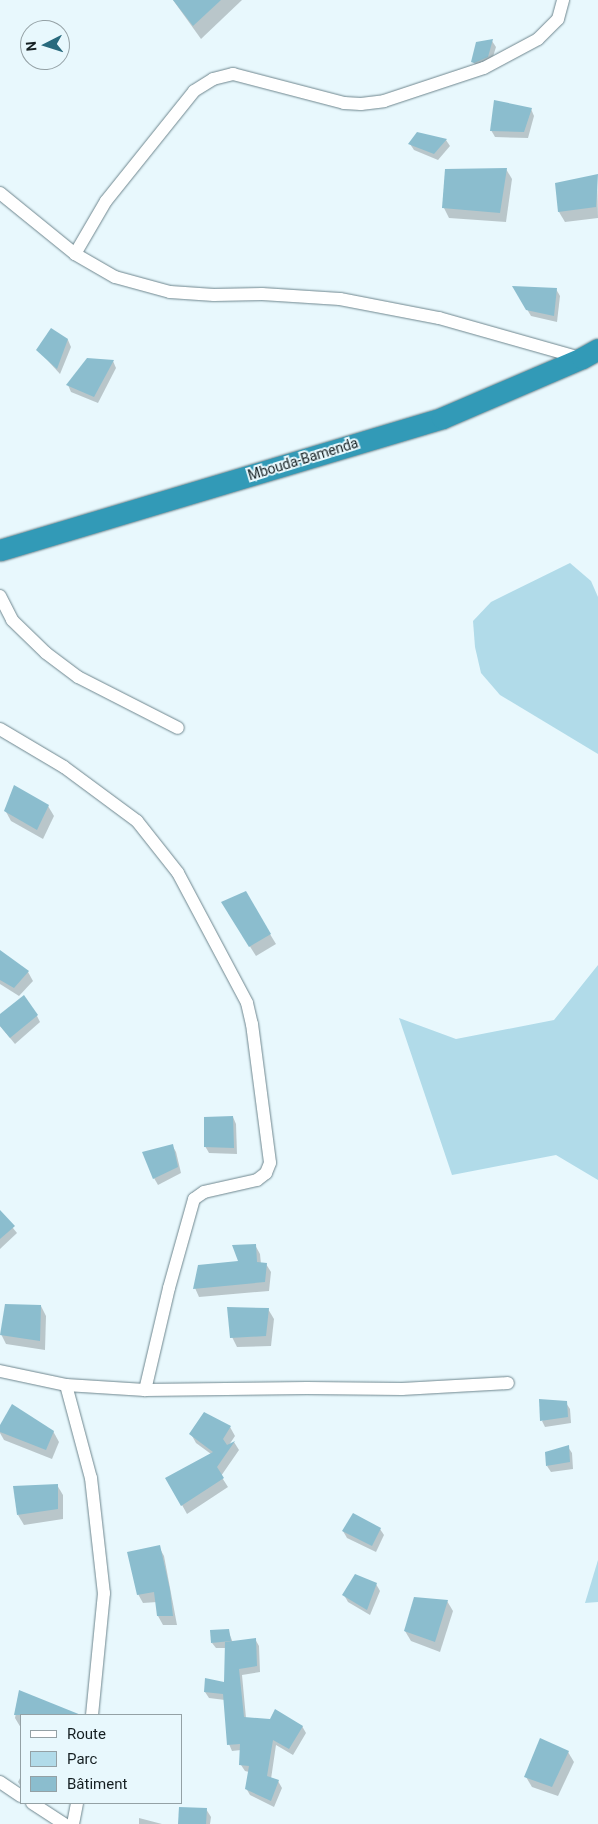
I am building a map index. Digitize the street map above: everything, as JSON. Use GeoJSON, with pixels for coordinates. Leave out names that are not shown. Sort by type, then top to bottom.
{"type":"FeatureCollection","features":[{"type":"Feature","properties":{"kind":"highway","name":"Mbouda-Bamenda"},"geometry":{"type":"LineString","coordinates":[[0,550],[442,418],[590,354]]}},
{"type":"Feature","properties":{"kind":"street"},"geometry":{"type":"LineString","coordinates":[[75,254],[106,201],[194,92],[213,79],[233,74],[344,103],[362,104],[384,101],[484,68],[538,39],[558,19],[563,0]]}},
{"type":"Feature","properties":{"kind":"street"},"geometry":{"type":"LineString","coordinates":[[0,193],[75,254],[115,277],[170,292],[214,295],[262,294],[340,299],[439,318],[590,354]]}},
{"type":"Feature","properties":{"kind":"street"},"geometry":{"type":"LineString","coordinates":[[0,596],[12,620],[46,653],[78,677],[178,728]]}},
{"type":"Feature","properties":{"kind":"street"},"geometry":{"type":"LineString","coordinates":[[0,729],[64,768],[137,821],[178,873],[247,1003],[252,1024],[270,1163],[266,1173],[257,1180],[204,1192],[194,1199],[168,1288],[145,1390]]}},
{"type":"Feature","properties":{"kind":"street"},"geometry":{"type":"LineString","coordinates":[[0,1371],[66,1386],[145,1390],[307,1388],[402,1390],[508,1383]]}},
{"type":"Feature","properties":{"kind":"street"},"geometry":{"type":"LineString","coordinates":[[66,1386],[91,1478],[104,1593],[92,1714]]}},
{"type":"Feature","properties":{"kind":"street"},"geometry":{"type":"LineString","coordinates":[[0,1782],[20,1795]]}},
{"type":"Feature","properties":{"kind":"street"},"geometry":{"type":"LineString","coordinates":[[34,1804],[64,1824]]}},
{"type":"Feature","properties":{"kind":"street"},"geometry":{"type":"LineString","coordinates":[[73,1824],[77,1804]]}},
{"type":"Feature","properties":{"kind":"green space"},"geometry":{"type":"Polygon","coordinates":[[[570,563],[591,581],[598,597],[598,754],[500,695],[481,673],[475,647],[473,621],[491,602],[570,563]]]}},
{"type":"Feature","properties":{"kind":"green space"},"geometry":{"type":"Polygon","coordinates":[[[598,965],[598,1180],[556,1155],[452,1175],[399,1018],[456,1039],[554,1020],[598,965]]]}},
{"type":"Feature","properties":{"kind":"green space"},"geometry":{"type":"Polygon","coordinates":[[[598,1560],[598,1602],[585,1603],[598,1560]]]}},
{"type":"Feature","properties":{"kind":"building"},"geometry":{"type":"Polygon","coordinates":[[[173,0],[221,0],[193,26],[173,0]]]}},
{"type":"Feature","properties":{"kind":"building"},"geometry":{"type":"Polygon","coordinates":[[[493,39],[488,57],[474,63],[471,62],[476,42],[493,39]]]}},
{"type":"Feature","properties":{"kind":"building"},"geometry":{"type":"Polygon","coordinates":[[[494,100],[532,108],[524,132],[490,131],[494,100]]]}},
{"type":"Feature","properties":{"kind":"building"},"geometry":{"type":"Polygon","coordinates":[[[417,132],[447,139],[434,154],[408,144],[417,132]]]}},
{"type":"Feature","properties":{"kind":"building"},"geometry":{"type":"Polygon","coordinates":[[[507,168],[500,213],[442,208],[445,169],[507,168]]]}},
{"type":"Feature","properties":{"kind":"building"},"geometry":{"type":"Polygon","coordinates":[[[598,174],[596,207],[558,212],[555,183],[598,174]]]}},
{"type":"Feature","properties":{"kind":"building"},"geometry":{"type":"Polygon","coordinates":[[[512,286],[557,288],[554,316],[526,310],[512,286]]]}},
{"type":"Feature","properties":{"kind":"building"},"geometry":{"type":"Polygon","coordinates":[[[51,328],[68,339],[57,369],[36,350],[51,328]]]}},
{"type":"Feature","properties":{"kind":"building"},"geometry":{"type":"Polygon","coordinates":[[[87,358],[114,360],[94,397],[66,385],[87,358]]]}},
{"type":"Feature","properties":{"kind":"building"},"geometry":{"type":"Polygon","coordinates":[[[14,785],[49,805],[37,830],[4,811],[14,785]]]}},
{"type":"Feature","properties":{"kind":"building"},"geometry":{"type":"Polygon","coordinates":[[[246,891],[271,934],[249,947],[221,902],[246,891]]]}},
{"type":"Feature","properties":{"kind":"building"},"geometry":{"type":"Polygon","coordinates":[[[0,950],[29,971],[14,988],[0,980],[0,950]]]}},
{"type":"Feature","properties":{"kind":"building"},"geometry":{"type":"Polygon","coordinates":[[[24,995],[38,1015],[10,1038],[0,1026],[0,1014],[24,995]]]}},
{"type":"Feature","properties":{"kind":"building"},"geometry":{"type":"Polygon","coordinates":[[[233,1116],[234,1148],[204,1147],[204,1117],[233,1116]]]}},
{"type":"Feature","properties":{"kind":"building"},"geometry":{"type":"Polygon","coordinates":[[[173,1144],[178,1167],[153,1179],[142,1152],[173,1144]]]}},
{"type":"Feature","properties":{"kind":"building"},"geometry":{"type":"Polygon","coordinates":[[[0,1210],[15,1226],[0,1239],[0,1210]]]}},
{"type":"Feature","properties":{"kind":"building"},"geometry":{"type":"Polygon","coordinates":[[[256,1244],[257,1262],[267,1263],[265,1282],[193,1289],[198,1265],[238,1261],[232,1245],[256,1244]]]}},
{"type":"Feature","properties":{"kind":"building"},"geometry":{"type":"Polygon","coordinates":[[[5,1304],[41,1305],[40,1341],[0,1335],[5,1304]]]}},
{"type":"Feature","properties":{"kind":"building"},"geometry":{"type":"Polygon","coordinates":[[[227,1307],[269,1308],[266,1336],[230,1338],[227,1307]]]}},
{"type":"Feature","properties":{"kind":"building"},"geometry":{"type":"Polygon","coordinates":[[[539,1399],[567,1401],[568,1417],[540,1421],[539,1399]]]}},
{"type":"Feature","properties":{"kind":"building"},"geometry":{"type":"Polygon","coordinates":[[[12,1404],[54,1431],[46,1450],[0,1432],[0,1425],[12,1404]]]}},
{"type":"Feature","properties":{"kind":"building"},"geometry":{"type":"Polygon","coordinates":[[[204,1412],[231,1426],[223,1439],[227,1445],[235,1441],[217,1467],[224,1478],[181,1506],[165,1478],[213,1452],[189,1434],[204,1412]]]}},
{"type":"Feature","properties":{"kind":"building"},"geometry":{"type":"Polygon","coordinates":[[[569,1445],[570,1462],[546,1466],[545,1452],[569,1445]]]}},
{"type":"Feature","properties":{"kind":"building"},"geometry":{"type":"Polygon","coordinates":[[[58,1484],[58,1509],[17,1515],[13,1486],[58,1484]]]}},
{"type":"Feature","properties":{"kind":"building"},"geometry":{"type":"Polygon","coordinates":[[[353,1513],[381,1528],[372,1546],[342,1531],[353,1513]]]}},
{"type":"Feature","properties":{"kind":"building"},"geometry":{"type":"Polygon","coordinates":[[[160,1545],[170,1590],[173,1616],[157,1616],[154,1592],[137,1595],[127,1552],[160,1545]]]}},
{"type":"Feature","properties":{"kind":"building"},"geometry":{"type":"Polygon","coordinates":[[[355,1574],[377,1583],[367,1610],[342,1595],[355,1574]]]}},
{"type":"Feature","properties":{"kind":"building"},"geometry":{"type":"Polygon","coordinates":[[[414,1597],[448,1600],[435,1642],[404,1631],[414,1597]]]}},
{"type":"Feature","properties":{"kind":"building"},"geometry":{"type":"Polygon","coordinates":[[[229,1629],[231,1641],[211,1643],[210,1630],[229,1629]]]}},
{"type":"Feature","properties":{"kind":"building"},"geometry":{"type":"Polygon","coordinates":[[[256,1638],[257,1666],[239,1669],[244,1717],[270,1719],[275,1709],[303,1726],[289,1749],[273,1740],[267,1776],[279,1780],[271,1801],[245,1789],[249,1766],[239,1765],[240,1744],[227,1745],[223,1694],[204,1692],[205,1678],[224,1682],[225,1642],[256,1638]]]}},
{"type":"Feature","properties":{"kind":"building"},"geometry":{"type":"Polygon","coordinates":[[[19,1690],[79,1714],[20,1714],[14,1715],[19,1690]]]}},
{"type":"Feature","properties":{"kind":"building"},"geometry":{"type":"Polygon","coordinates":[[[540,1738],[569,1751],[552,1787],[524,1777],[540,1738]]]}},
{"type":"Feature","properties":{"kind":"building"},"geometry":{"type":"Polygon","coordinates":[[[179,1807],[207,1808],[206,1824],[178,1824],[179,1807]]]}}]}
